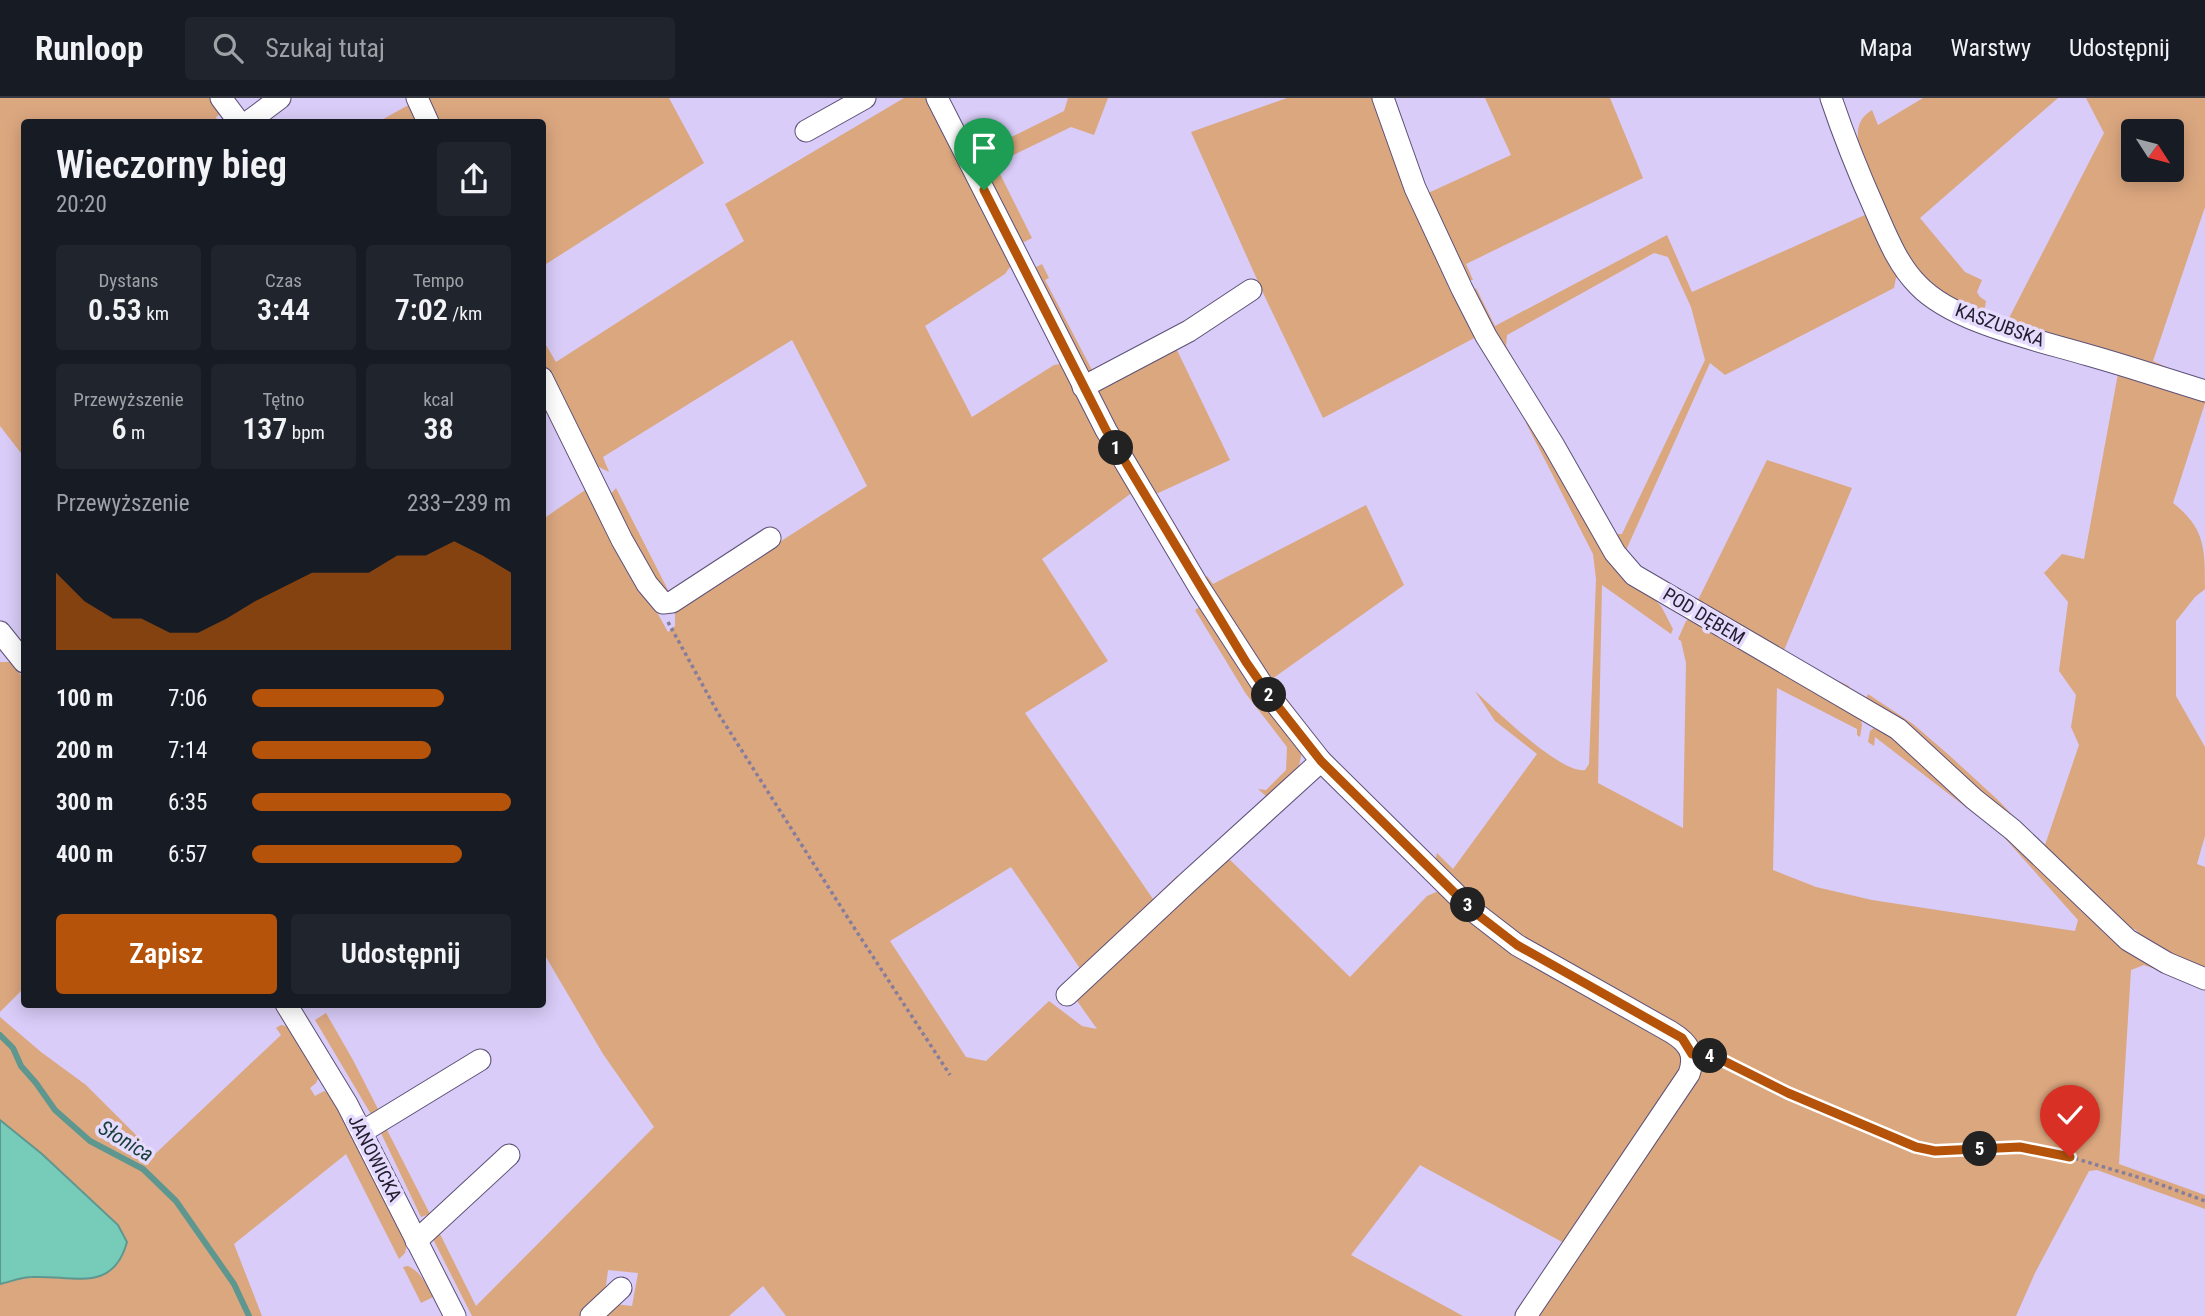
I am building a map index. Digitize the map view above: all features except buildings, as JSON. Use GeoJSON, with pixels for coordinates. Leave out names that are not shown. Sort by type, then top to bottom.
{"type":"FeatureCollection","features":[{"type":"Feature","properties":{"kind":"street"},"geometry":{"type":"LineString","coordinates":[[221,98],[237,119]]}},
{"type":"Feature","properties":{"kind":"street"},"geometry":{"type":"LineString","coordinates":[[252,119],[279,98]]}},
{"type":"Feature","properties":{"kind":"street"},"geometry":{"type":"LineString","coordinates":[[417,98],[427,119]]}},
{"type":"Feature","properties":{"kind":"street"},"geometry":{"type":"LineString","coordinates":[[806,131],[865,98]]}},
{"type":"Feature","properties":{"kind":"street"},"geometry":{"type":"LineString","coordinates":[[937,98],[1083,387],[1130,472],[1246,662],[1290,723],[1321,761],[1493,928],[1517,945],[1682,1038],[1692,1054],[1689,1074],[1526,1316]]}},
{"type":"Feature","properties":{"kind":"street","name":"POD DĘBEM"},"geometry":{"type":"LineString","coordinates":[[1383,98],[1415,188],[1462,289],[1510,377],[1626,568],[1898,729],[2021,837],[2128,940],[2167,963],[2205,979]]}},
{"type":"Feature","properties":{"kind":"street","name":"KASZUBSKA"},"geometry":{"type":"LineString","coordinates":[[1831,98],[1882,226],[1896,255],[1918,286],[1940,303],[1966,315],[2205,391]]}},
{"type":"Feature","properties":{"kind":"street"},"geometry":{"type":"LineString","coordinates":[[1083,387],[1189,331],[1251,290]]}},
{"type":"Feature","properties":{"kind":"street"},"geometry":{"type":"LineString","coordinates":[[546,386],[641,573],[663,603],[672,601],[770,538]]}},
{"type":"Feature","properties":{"kind":"street"},"geometry":{"type":"LineString","coordinates":[[2,638],[21,659]]}},
{"type":"Feature","properties":{"kind":"street"},"geometry":{"type":"LineString","coordinates":[[1067,995],[1321,761]]}},
{"type":"Feature","properties":{"kind":"street","name":"JANOWICKA"},"geometry":{"type":"LineString","coordinates":[[288,1008],[362,1132],[455,1316]]}},
{"type":"Feature","properties":{"kind":"street"},"geometry":{"type":"LineString","coordinates":[[362,1132],[480,1060]]}},
{"type":"Feature","properties":{"kind":"street"},"geometry":{"type":"LineString","coordinates":[[416,1241],[509,1155]]}},
{"type":"Feature","properties":{"kind":"street"},"geometry":{"type":"LineString","coordinates":[[591,1316],[621,1288]]}},
{"type":"Feature","properties":{"kind":"path"},"geometry":{"type":"LineString","coordinates":[[663,603],[669,625],[718,713],[950,1075]]}},
{"type":"Feature","properties":{"kind":"path"},"geometry":{"type":"LineString","coordinates":[[1692,1054],[1714,1056],[1788,1093],[1916,1147],[1935,1151],[2020,1147],[2070,1157],[2151,1181],[2205,1201]]}},
{"type":"Feature","properties":{"kind":"shaded area"},"geometry":{"type":"Polygon","coordinates":[[[0,98],[214,98],[224,111],[217,119],[21,119],[21,453],[0,426],[0,98]]]}},
{"type":"Feature","properties":{"kind":"shaded area"},"geometry":{"type":"Polygon","coordinates":[[[422,98],[669,98],[704,163],[546,264],[546,119],[432,119],[422,98]]]}},
{"type":"Feature","properties":{"kind":"shaded area"},"geometry":{"type":"Polygon","coordinates":[[[904,98],[930,98],[1012,264],[1005,274],[925,326],[972,417],[1054,365],[1060,364],[1068,370],[1133,492],[1042,559],[1108,661],[1025,713],[1153,899],[1177,876],[1181,883],[1081,970],[1011,867],[890,941],[966,1057],[986,1061],[1049,1001],[1082,1026],[1097,1029],[1075,998],[1225,855],[1350,977],[1427,896],[1441,890],[1673,1040],[1684,1061],[1679,1081],[1564,1243],[1420,1165],[1351,1255],[1463,1316],[786,1316],[763,1286],[729,1316],[601,1316],[614,1304],[632,1306],[638,1273],[608,1270],[605,1293],[581,1316],[472,1316],[433,1239],[438,1230],[476,1306],[654,1127],[603,1054],[546,957],[546,517],[588,488],[668,632],[675,626],[675,609],[867,486],[792,340],[603,457],[609,472],[599,467],[592,459],[546,372],[546,345],[556,362],[744,241],[725,204],[904,98]]]}},
{"type":"Feature","properties":{"kind":"shaded area"},"geometry":{"type":"Polygon","coordinates":[[[1068,98],[1108,98],[1094,135],[1071,127],[995,164],[1032,238],[1016,246],[970,150],[977,146],[981,152],[1064,111],[1068,98]]]}},
{"type":"Feature","properties":{"kind":"shaded area"},"geometry":{"type":"Polygon","coordinates":[[[1287,98],[1377,98],[1480,335],[1323,418],[1191,132],[1287,98]]]}},
{"type":"Feature","properties":{"kind":"shaded area"},"geometry":{"type":"Polygon","coordinates":[[[1485,98],[1610,98],[1643,178],[1466,264],[1473,280],[1468,280],[1426,194],[1511,155],[1485,98]]]}},
{"type":"Feature","properties":{"kind":"shaded area"},"geometry":{"type":"Polygon","coordinates":[[[1923,98],[2058,98],[1920,218],[1965,272],[1982,280],[1977,292],[1986,301],[1984,313],[1971,313],[1910,268],[1858,144],[1859,124],[1872,110],[1878,125],[1923,98]]]}},
{"type":"Feature","properties":{"kind":"shaded area"},"geometry":{"type":"Polygon","coordinates":[[[2086,98],[2205,98],[2205,207],[2153,361],[2205,384],[2014,324],[2009,318],[2104,133],[2086,98]]]}},
{"type":"Feature","properties":{"kind":"shaded area"},"geometry":{"type":"Polygon","coordinates":[[[412,103],[420,119],[383,119],[412,103]]]}},
{"type":"Feature","properties":{"kind":"shaded area"},"geometry":{"type":"Polygon","coordinates":[[[1867,214],[1903,274],[1896,278],[1894,288],[1725,375],[1710,363],[1623,557],[1611,534],[1622,534],[1705,360],[1691,307],[1668,257],[1654,253],[1507,335],[1506,346],[1566,453],[1498,344],[1474,291],[1476,288],[1495,326],[1667,235],[1692,292],[1867,214]]]}},
{"type":"Feature","properties":{"kind":"shaded area"},"geometry":{"type":"Polygon","coordinates":[[[1042,264],[1049,278],[1045,280],[1092,370],[1088,373],[1029,271],[1042,264]]]}},
{"type":"Feature","properties":{"kind":"shaded area"},"geometry":{"type":"Polygon","coordinates":[[[1176,348],[1230,460],[1156,494],[1191,550],[1186,550],[1151,495],[1095,387],[1176,348]]]}},
{"type":"Feature","properties":{"kind":"shaded area"},"geometry":{"type":"Polygon","coordinates":[[[2119,368],[2205,397],[2173,503],[2192,521],[2197,530],[2204,562],[2205,589],[2176,621],[2176,696],[2205,747],[2205,836],[2197,864],[2205,867],[2205,973],[2143,942],[2136,930],[2108,917],[1865,701],[1868,694],[1913,724],[1999,801],[2044,848],[2079,745],[2071,727],[2076,695],[2059,671],[2068,602],[2044,573],[2062,554],[2084,559],[2119,368]]]}},
{"type":"Feature","properties":{"kind":"shaded area"},"geometry":{"type":"Polygon","coordinates":[[[1531,420],[1650,595],[1661,606],[1673,629],[1671,634],[1602,585],[1598,783],[1683,828],[1686,663],[1681,641],[1678,639],[1691,616],[1860,715],[1860,737],[1857,735],[1857,729],[1777,688],[1773,870],[1816,887],[1872,900],[2075,931],[2078,920],[2002,835],[1990,826],[1997,827],[2205,987],[2144,965],[2131,970],[2119,1164],[2205,1195],[2205,1209],[2097,1170],[2089,1171],[2035,1273],[2016,1316],[1534,1316],[1702,1059],[1520,941],[1434,865],[1437,853],[1453,869],[1537,754],[1495,721],[1475,691],[1544,752],[1574,768],[1585,770],[1589,764],[1596,579],[1593,554],[1526,423],[1531,420]]]}},
{"type":"Feature","properties":{"kind":"shaded area"},"geometry":{"type":"Polygon","coordinates":[[[1767,460],[1852,488],[1782,655],[1849,686],[1848,690],[1818,679],[1797,667],[1697,602],[1767,460]]]}},
{"type":"Feature","properties":{"kind":"shaded area"},"geometry":{"type":"Polygon","coordinates":[[[616,488],[669,596],[663,595],[609,496],[616,488]]]}},
{"type":"Feature","properties":{"kind":"shaded area"},"geometry":{"type":"Polygon","coordinates":[[[1366,505],[1404,585],[1272,679],[1319,742],[1314,743],[1202,582],[1207,576],[1213,584],[1366,505]]]}},
{"type":"Feature","properties":{"kind":"shaded area"},"geometry":{"type":"Polygon","coordinates":[[[1204,604],[1302,752],[1298,770],[1267,797],[1258,789],[1266,790],[1286,770],[1287,747],[1246,694],[1195,610],[1204,604]]]}},
{"type":"Feature","properties":{"kind":"shaded area"},"geometry":{"type":"Polygon","coordinates":[[[0,662],[11,662],[21,675],[21,991],[0,1012],[0,662]]]}},
{"type":"Feature","properties":{"kind":"shaded area"},"geometry":{"type":"Polygon","coordinates":[[[1878,725],[1977,810],[1976,815],[1875,737],[1874,746],[1868,742],[1870,731],[1878,725]]]}},
{"type":"Feature","properties":{"kind":"shaded area"},"geometry":{"type":"Polygon","coordinates":[[[326,1013],[380,1113],[372,1116],[315,1020],[326,1013]]]}},
{"type":"Feature","properties":{"kind":"shaded area"},"geometry":{"type":"Polygon","coordinates":[[[0,1017],[86,1085],[155,1154],[281,1035],[276,1028],[281,1025],[290,1027],[320,1075],[310,1088],[315,1096],[324,1091],[330,1093],[407,1244],[405,1253],[399,1259],[346,1154],[234,1244],[262,1316],[0,1316],[0,1284],[30,1277],[77,1279],[118,1225],[42,1154],[0,1120],[0,1017]]]}},
{"type":"Feature","properties":{"kind":"shaded area"},"geometry":{"type":"Polygon","coordinates":[[[0,1120],[42,1154],[118,1225],[127,1242],[121,1258],[112,1269],[89,1278],[28,1277],[0,1284],[0,1120]]]}},
{"type":"Feature","properties":{"kind":"shaded area"},"geometry":{"type":"Polygon","coordinates":[[[385,1126],[430,1214],[421,1217],[380,1131],[385,1126]]]}},
{"type":"Feature","properties":{"kind":"shaded area"},"geometry":{"type":"Polygon","coordinates":[[[408,1266],[420,1275],[433,1297],[421,1303],[403,1267],[408,1266]]]}},
{"type":"Feature","properties":{"kind":"waterway","name":"Słonica"},"geometry":{"type":"LineString","coordinates":[[0,1035],[13,1048],[21,1066],[55,1110],[90,1141],[143,1169],[176,1201],[234,1284],[249,1316]]}},
{"type":"Feature","properties":{"kind":"route"},"geometry":{"type":"LineString","coordinates":[[984,190],[1106,430],[1246,662],[1321,761],[1473,911],[1517,945],[1682,1038],[1692,1054],[1714,1056],[1758,1080],[1869,1128],[1916,1147],[1935,1151],[2020,1147],[2070,1157]]}}]}
